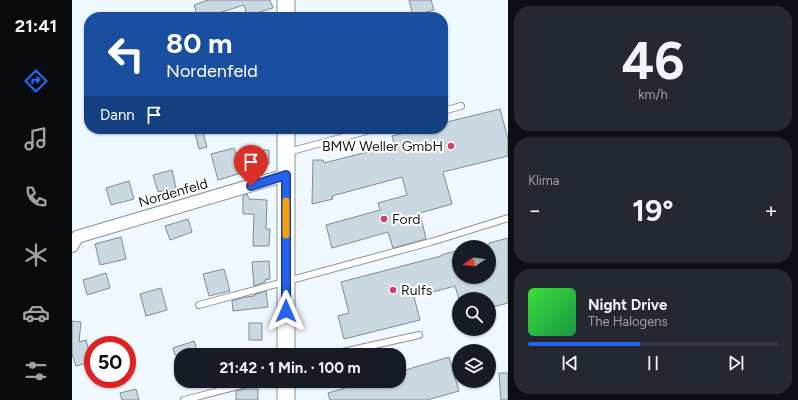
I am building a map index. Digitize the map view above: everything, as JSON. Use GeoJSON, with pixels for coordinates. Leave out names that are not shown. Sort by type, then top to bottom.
{"type":"FeatureCollection","features":[{"type":"Feature","properties":{"kind":"main road"},"geometry":{"type":"LineString","coordinates":[[286,0],[286,12]]}},
{"type":"Feature","properties":{"kind":"main road"},"geometry":{"type":"LineString","coordinates":[[286,134],[286,348]]}},
{"type":"Feature","properties":{"kind":"main road"},"geometry":{"type":"LineString","coordinates":[[286,388],[286,400]]}},
{"type":"Feature","properties":{"kind":"street","name":"Nordenfeld"},"geometry":{"type":"LineString","coordinates":[[72,246],[77,237],[286,175]]}},
{"type":"Feature","properties":{"kind":"lane"},"geometry":{"type":"LineString","coordinates":[[448,110],[461,106]]}},
{"type":"Feature","properties":{"kind":"lane"},"geometry":{"type":"LineString","coordinates":[[286,152],[355,134]]}},
{"type":"Feature","properties":{"kind":"lane"},"geometry":{"type":"LineString","coordinates":[[199,305],[432,242],[508,218]]}},
{"type":"Feature","properties":{"kind":"lane"},"geometry":{"type":"LineString","coordinates":[[360,348],[419,335]]}},
{"type":"Feature","properties":{"kind":"lane"},"geometry":{"type":"LineString","coordinates":[[184,400],[231,388]]}},
{"type":"Feature","properties":{"kind":"building"},"geometry":{"type":"Polygon","coordinates":[[[208,0],[270,0],[273,8],[260,12],[246,12],[244,5],[222,12],[196,12],[194,5],[208,0]]]}},
{"type":"Feature","properties":{"kind":"building"},"geometry":{"type":"Polygon","coordinates":[[[409,0],[431,0],[434,10],[427,12],[412,12],[409,0]]]}},
{"type":"Feature","properties":{"kind":"building"},"geometry":{"type":"Polygon","coordinates":[[[500,109],[508,139],[508,156],[443,172],[452,204],[420,213],[426,239],[393,248],[388,232],[332,248],[326,225],[380,210],[378,203],[407,195],[402,177],[332,196],[333,199],[312,204],[313,160],[323,160],[324,163],[367,152],[367,150],[394,143],[392,136],[400,134],[448,134],[448,122],[500,109]]]}},
{"type":"Feature","properties":{"kind":"building"},"geometry":{"type":"Polygon","coordinates":[[[195,134],[203,134],[207,147],[199,149],[195,134]]]}},
{"type":"Feature","properties":{"kind":"building"},"geometry":{"type":"Polygon","coordinates":[[[234,148],[241,173],[218,180],[211,154],[234,148]]]}},
{"type":"Feature","properties":{"kind":"building"},"geometry":{"type":"Polygon","coordinates":[[[250,150],[269,150],[269,164],[249,163],[250,150]]]}},
{"type":"Feature","properties":{"kind":"building"},"geometry":{"type":"Polygon","coordinates":[[[172,170],[176,188],[158,192],[153,175],[172,170]]]}},
{"type":"Feature","properties":{"kind":"building"},"geometry":{"type":"Polygon","coordinates":[[[129,181],[134,199],[111,205],[106,188],[129,181]]]}},
{"type":"Feature","properties":{"kind":"building"},"geometry":{"type":"Polygon","coordinates":[[[247,194],[249,199],[267,200],[266,229],[270,229],[269,246],[253,246],[254,214],[243,214],[243,196],[247,194]]]}},
{"type":"Feature","properties":{"kind":"building"},"geometry":{"type":"Polygon","coordinates":[[[188,219],[192,232],[170,240],[165,226],[188,219]]]}},
{"type":"Feature","properties":{"kind":"building"},"geometry":{"type":"Polygon","coordinates":[[[121,237],[126,259],[100,265],[95,244],[121,237]]]}},
{"type":"Feature","properties":{"kind":"building","name":"Rulfs"},"geometry":{"type":"Polygon","coordinates":[[[508,238],[508,303],[496,306],[496,292],[457,292],[455,286],[414,297],[420,320],[344,339],[338,316],[349,313],[341,282],[452,252],[452,284],[496,284],[496,241],[508,238]]]}},
{"type":"Feature","properties":{"kind":"building"},"geometry":{"type":"Polygon","coordinates":[[[269,261],[270,279],[254,286],[252,262],[269,261]]]}},
{"type":"Feature","properties":{"kind":"building"},"geometry":{"type":"Polygon","coordinates":[[[224,269],[230,291],[209,296],[203,274],[224,269]]]}},
{"type":"Feature","properties":{"kind":"building"},"geometry":{"type":"Polygon","coordinates":[[[106,273],[110,288],[87,295],[83,280],[106,273]]]}},
{"type":"Feature","properties":{"kind":"building"},"geometry":{"type":"Polygon","coordinates":[[[161,288],[167,310],[146,316],[140,294],[161,288]]]}},
{"type":"Feature","properties":{"kind":"building"},"geometry":{"type":"Polygon","coordinates":[[[266,291],[268,307],[233,311],[232,301],[254,296],[266,291]]]}},
{"type":"Feature","properties":{"kind":"building"},"geometry":{"type":"Polygon","coordinates":[[[72,321],[81,322],[79,342],[84,341],[84,364],[76,366],[72,354],[72,321]]]}},
{"type":"Feature","properties":{"kind":"building"},"geometry":{"type":"Polygon","coordinates":[[[249,323],[262,323],[262,340],[249,340],[249,323]]]}},
{"type":"Feature","properties":{"kind":"building"},"geometry":{"type":"Polygon","coordinates":[[[194,341],[196,348],[174,348],[174,352],[173,348],[194,341]]]}},
{"type":"Feature","properties":{"kind":"building"},"geometry":{"type":"Polygon","coordinates":[[[449,357],[452,367],[452,388],[458,388],[459,391],[427,400],[330,400],[328,393],[345,388],[406,388],[406,370],[449,357]]]}},
{"type":"Feature","properties":{"kind":"building"},"geometry":{"type":"Polygon","coordinates":[[[499,373],[508,373],[508,400],[501,400],[499,373]]]}},
{"type":"Feature","properties":{"kind":"building"},"geometry":{"type":"Polygon","coordinates":[[[136,389],[139,400],[122,400],[120,393],[136,389]]]}},
{"type":"Feature","properties":{"kind":"building"},"geometry":{"type":"Polygon","coordinates":[[[258,389],[258,400],[236,400],[236,391],[258,389]]]}},
{"type":"Feature","properties":{"kind":"slow traffic"},"geometry":{"type":"LineString","coordinates":[[286,201],[286,235]]}},
{"type":"Feature","properties":{"kind":"place","name":"BMW Weller GmbH"},"geometry":{"type":"Point","coordinates":[451,146]}},
{"type":"Feature","properties":{"kind":"place","name":"Ford"},"geometry":{"type":"Point","coordinates":[384,219]}},
{"type":"Feature","properties":{"kind":"place","name":"Rulfs"},"geometry":{"type":"Point","coordinates":[393,290]}},
{"type":"Feature","properties":{"kind":"route"},"geometry":{"type":"LineString","coordinates":[[251,186],[286,175],[286,311]]}}]}
